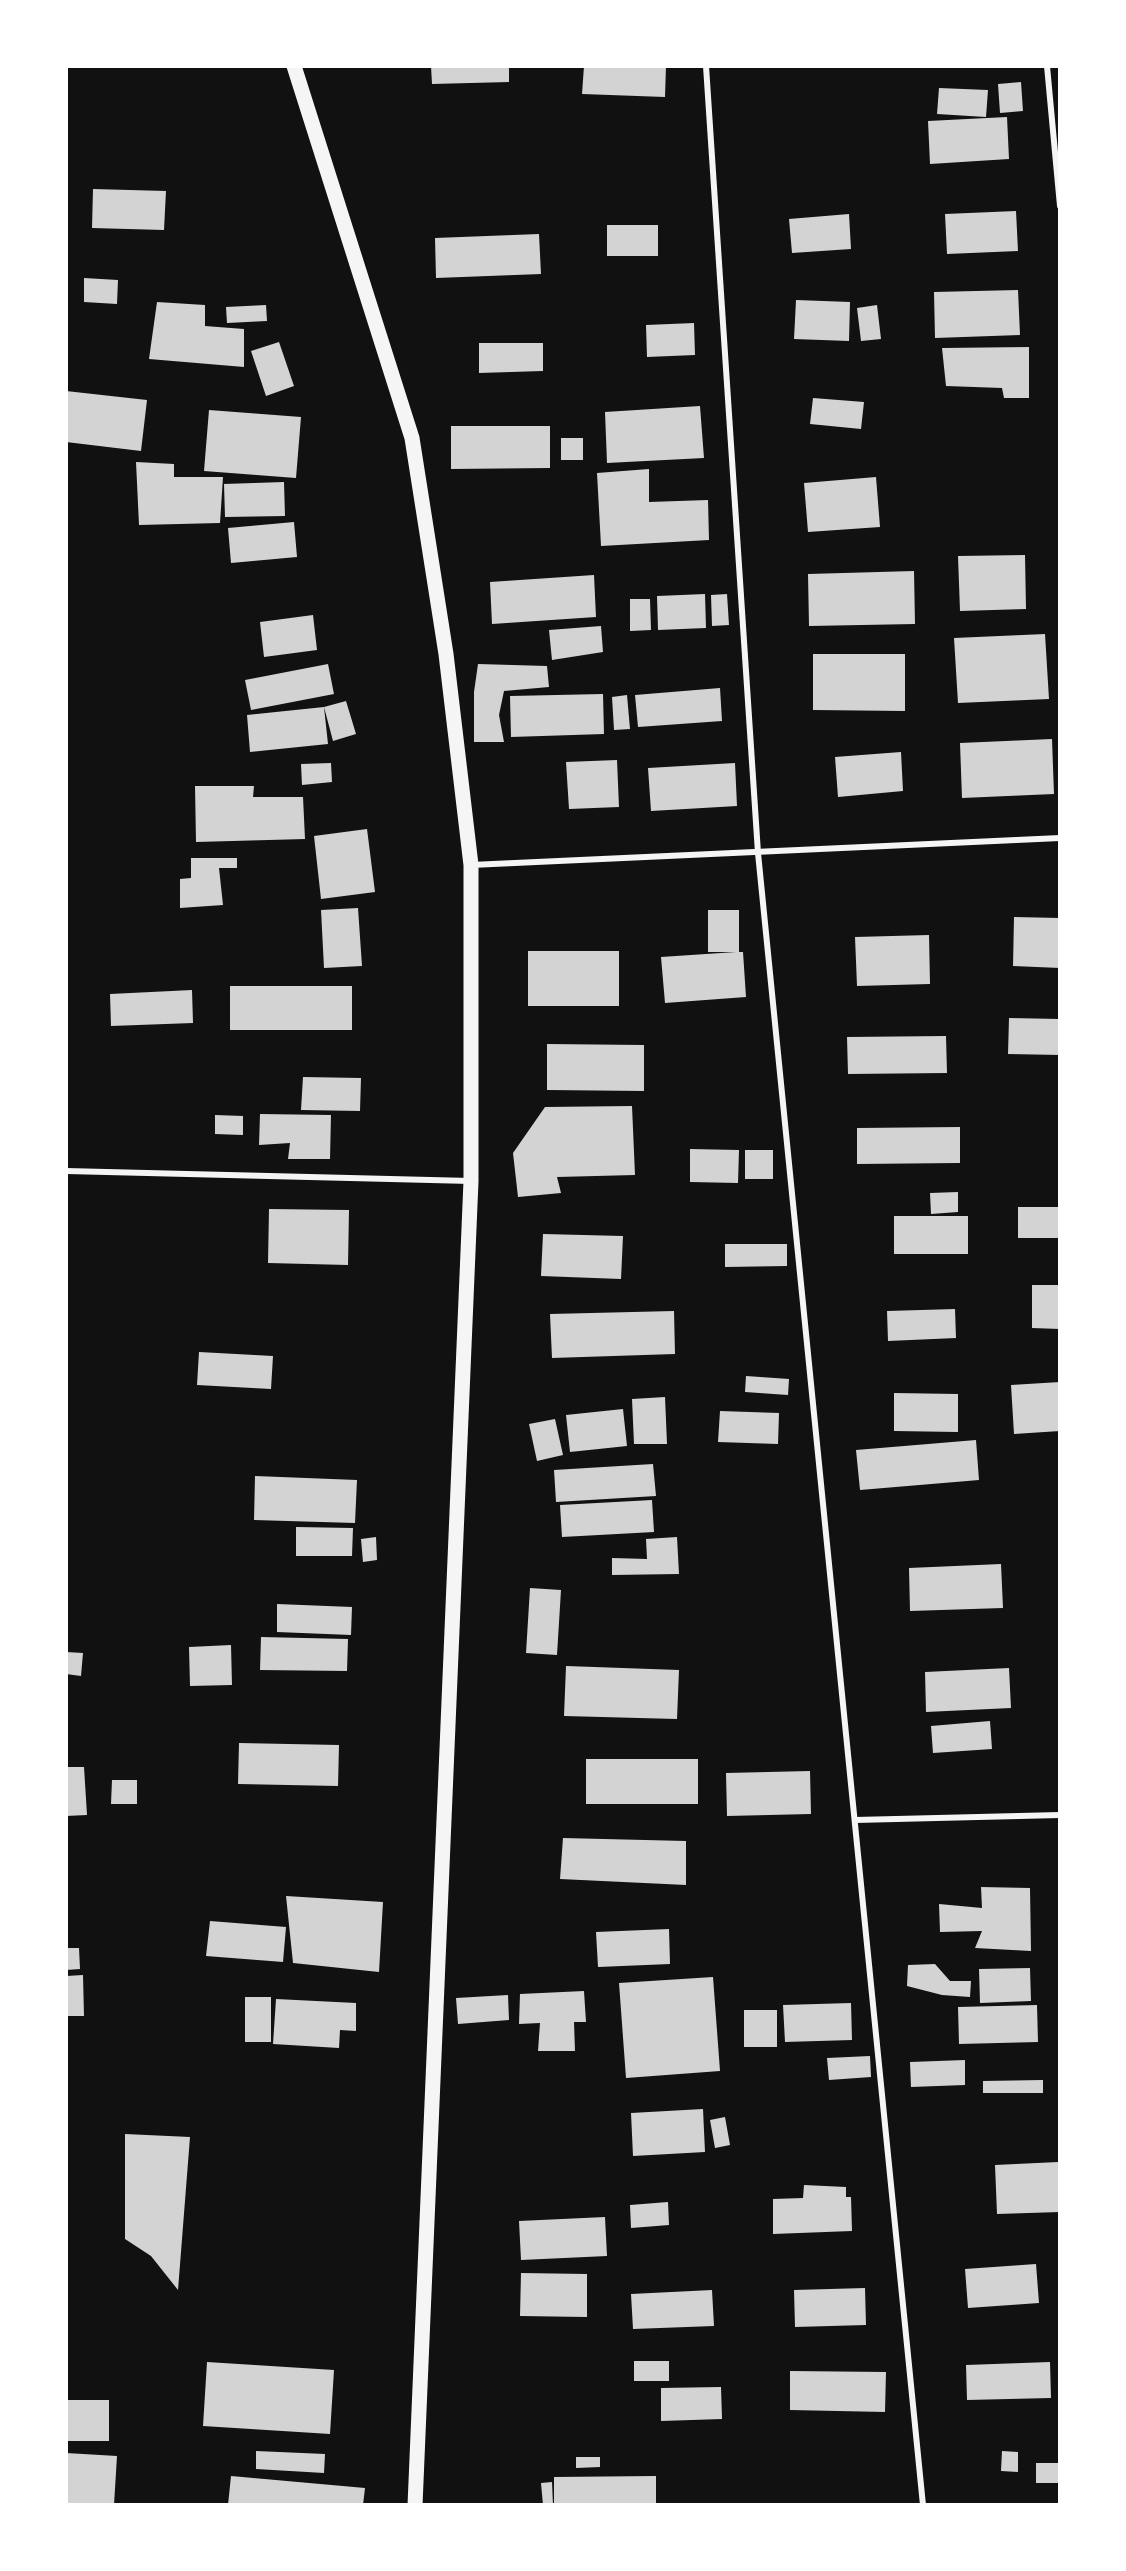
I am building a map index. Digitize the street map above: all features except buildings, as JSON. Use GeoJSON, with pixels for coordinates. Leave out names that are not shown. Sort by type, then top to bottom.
{"type":"FeatureCollection","features":[{"type":"Feature","properties":{"kind":"main road"},"geometry":{"type":"LineString","coordinates":[[294,66],[412,438],[446,654],[471,865],[471,1181],[415,2505]]}},
{"type":"Feature","properties":{"kind":"street"},"geometry":{"type":"LineString","coordinates":[[706,66],[758,853],[923,2505]]}},
{"type":"Feature","properties":{"kind":"street"},"geometry":{"type":"LineString","coordinates":[[1047,66],[1060,206]]}},
{"type":"Feature","properties":{"kind":"street"},"geometry":{"type":"LineString","coordinates":[[471,865],[1060,838]]}},
{"type":"Feature","properties":{"kind":"street"},"geometry":{"type":"LineString","coordinates":[[66,1171],[471,1181]]}},
{"type":"Feature","properties":{"kind":"street"},"geometry":{"type":"LineString","coordinates":[[855,1820],[1060,1815]]}}]}
